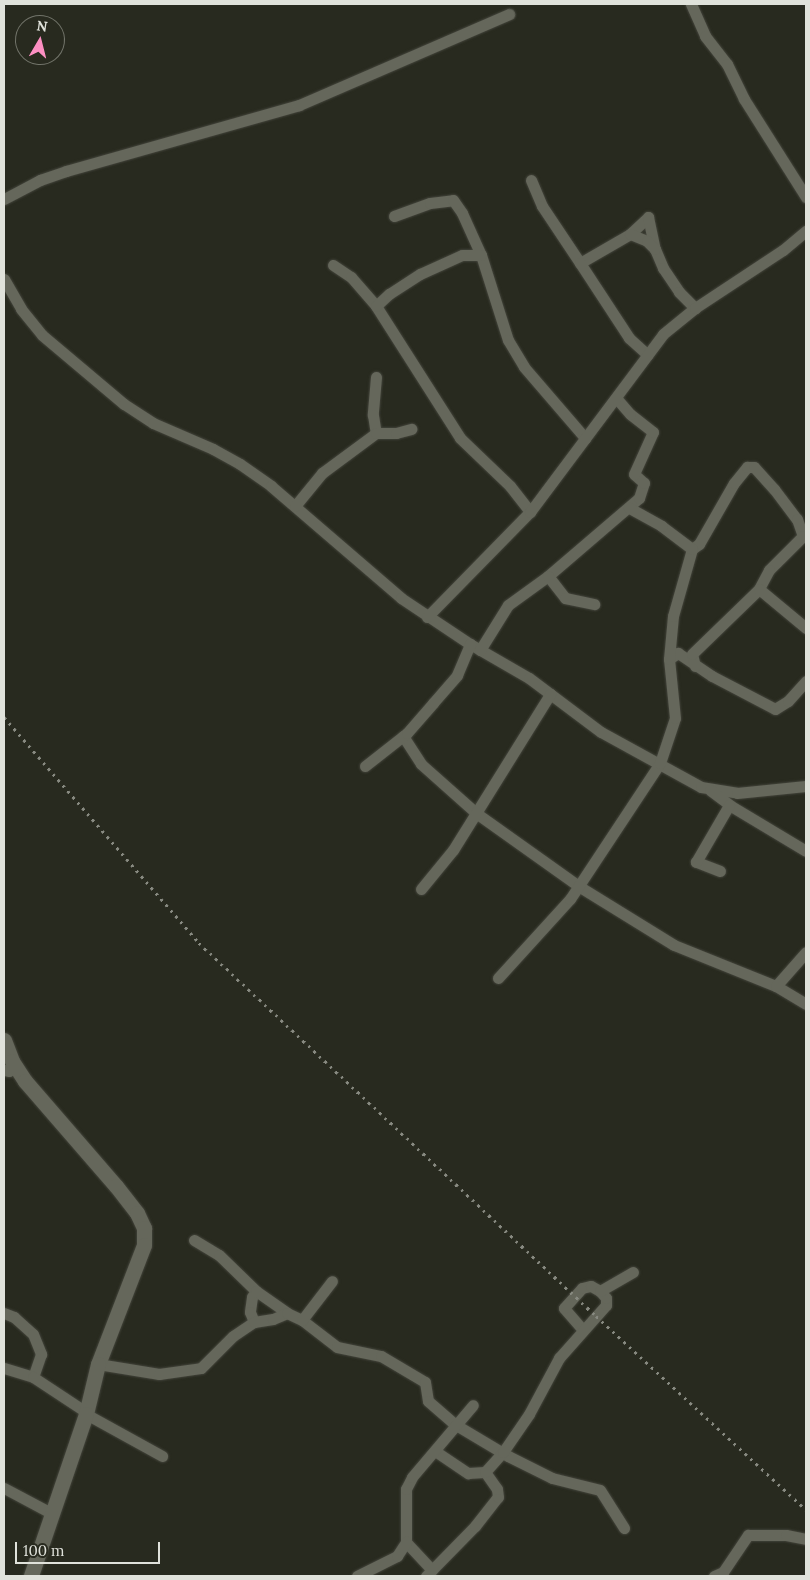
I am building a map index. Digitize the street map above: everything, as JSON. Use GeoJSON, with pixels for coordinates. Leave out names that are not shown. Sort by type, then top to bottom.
{"type":"FeatureCollection","features":[{"type":"Feature","properties":{"kind":"street"},"geometry":{"type":"LineString","coordinates":[[691,4],[705,36],[727,64],[744,99],[806,197]]}},
{"type":"Feature","properties":{"kind":"street"},"geometry":{"type":"LineString","coordinates":[[4,199],[40,180],[66,171],[299,105],[509,14]]}},
{"type":"Feature","properties":{"kind":"street"},"geometry":{"type":"LineString","coordinates":[[531,180],[542,206],[629,338],[648,354]]}},
{"type":"Feature","properties":{"kind":"street"},"geometry":{"type":"LineString","coordinates":[[394,216],[430,203],[453,200],[462,213],[481,255],[508,340],[524,367],[585,438]]}},
{"type":"Feature","properties":{"kind":"street"},"geometry":{"type":"LineString","coordinates":[[580,263],[630,234],[648,217],[654,248],[663,268],[679,292],[695,308]]}},
{"type":"Feature","properties":{"kind":"street"},"geometry":{"type":"LineString","coordinates":[[427,617],[530,512],[663,334],[695,308],[783,250],[806,231]]}},
{"type":"Feature","properties":{"kind":"street"},"geometry":{"type":"LineString","coordinates":[[630,234],[646,241],[654,248]]}},
{"type":"Feature","properties":{"kind":"street"},"geometry":{"type":"LineString","coordinates":[[376,306],[389,294],[420,274],[462,255],[481,255]]}},
{"type":"Feature","properties":{"kind":"street"},"geometry":{"type":"LineString","coordinates":[[333,265],[351,277],[376,306],[460,438],[510,486],[530,512]]}},
{"type":"Feature","properties":{"kind":"street"},"geometry":{"type":"LineString","coordinates":[[4,279],[21,308],[42,335],[124,404],[153,423],[188,440],[213,449],[240,464],[295,506],[401,598],[427,617],[528,678],[601,732],[701,787],[737,792],[806,786]]}},
{"type":"Feature","properties":{"kind":"street"},"geometry":{"type":"LineString","coordinates":[[376,377],[373,415],[376,433]]}},
{"type":"Feature","properties":{"kind":"street"},"geometry":{"type":"LineString","coordinates":[[480,650],[508,604],[548,576],[639,498],[644,483],[634,474],[652,432],[630,414],[616,398]]}},
{"type":"Feature","properties":{"kind":"street"},"geometry":{"type":"LineString","coordinates":[[295,506],[322,474],[376,433],[396,433],[411,430]]}},
{"type":"Feature","properties":{"kind":"street"},"geometry":{"type":"LineString","coordinates":[[498,978],[570,899],[660,763],[675,718],[669,659],[673,616],[692,549],[699,544],[734,483],[747,467],[754,467],[797,519],[805,537],[769,570],[759,589],[692,654],[695,666]]}},
{"type":"Feature","properties":{"kind":"street"},"geometry":{"type":"LineString","coordinates":[[629,508],[662,526],[692,549]]}},
{"type":"Feature","properties":{"kind":"street"},"geometry":{"type":"LineString","coordinates":[[548,576],[565,598],[594,604]]}},
{"type":"Feature","properties":{"kind":"street"},"geometry":{"type":"LineString","coordinates":[[759,589],[806,628]]}},
{"type":"Feature","properties":{"kind":"street"},"geometry":{"type":"LineString","coordinates":[[365,766],[402,736],[457,675],[470,644]]}},
{"type":"Feature","properties":{"kind":"street"},"geometry":{"type":"LineString","coordinates":[[669,659],[678,653],[695,666],[775,709],[788,701],[806,682]]}},
{"type":"Feature","properties":{"kind":"street"},"geometry":{"type":"LineString","coordinates":[[420,889],[453,850],[550,694]]}},
{"type":"Feature","properties":{"kind":"street"},"geometry":{"type":"LineString","coordinates":[[402,736],[421,764],[476,813],[579,886],[674,945],[776,986],[806,1004]]}},
{"type":"Feature","properties":{"kind":"street"},"geometry":{"type":"LineString","coordinates":[[709,789],[729,805],[806,851]]}},
{"type":"Feature","properties":{"kind":"street"},"geometry":{"type":"LineString","coordinates":[[720,871],[696,862],[729,805]]}},
{"type":"Feature","properties":{"kind":"street"},"geometry":{"type":"LineString","coordinates":[[776,986],[806,952]]}},
{"type":"Feature","properties":{"kind":"street"},"geometry":{"type":"LineString","coordinates":[[4,1040],[8,1065],[25,1081],[116,1186],[137,1213],[144,1228],[144,1245],[98,1364],[86,1413],[31,1576]]}},
{"type":"Feature","properties":{"kind":"street"},"geometry":{"type":"LineString","coordinates":[[194,1240],[219,1255],[256,1291],[287,1313],[302,1320],[337,1347],[381,1356],[425,1382],[428,1401],[456,1425],[552,1478],[600,1490],[624,1528]]}},
{"type":"Feature","properties":{"kind":"street"},"geometry":{"type":"LineString","coordinates":[[600,1291],[633,1272]]}},
{"type":"Feature","properties":{"kind":"street"},"geometry":{"type":"LineString","coordinates":[[302,1320],[332,1281]]}},
{"type":"Feature","properties":{"kind":"street"},"geometry":{"type":"LineString","coordinates":[[435,1451],[468,1473],[485,1472],[503,1452],[529,1414],[559,1358],[606,1305],[606,1298],[600,1291],[591,1286],[582,1288],[564,1308],[582,1330]]}},
{"type":"Feature","properties":{"kind":"street"},"geometry":{"type":"LineString","coordinates":[[254,1322],[250,1312],[252,1297],[256,1291]]}},
{"type":"Feature","properties":{"kind":"street"},"geometry":{"type":"LineString","coordinates":[[4,1313],[14,1317],[33,1334],[40,1354],[33,1377]]}},
{"type":"Feature","properties":{"kind":"street"},"geometry":{"type":"LineString","coordinates":[[98,1364],[159,1374],[201,1368],[233,1336],[254,1322],[274,1319],[287,1313]]}},
{"type":"Feature","properties":{"kind":"street"},"geometry":{"type":"LineString","coordinates":[[4,1368],[33,1377],[86,1413],[162,1456]]}},
{"type":"Feature","properties":{"kind":"street"},"geometry":{"type":"LineString","coordinates":[[357,1576],[397,1556],[406,1542],[406,1489],[412,1477],[473,1405]]}},
{"type":"Feature","properties":{"kind":"street"},"geometry":{"type":"LineString","coordinates":[[406,1542],[429,1573],[475,1526],[498,1497],[497,1489],[485,1472]]}},
{"type":"Feature","properties":{"kind":"street"},"geometry":{"type":"LineString","coordinates":[[4,1488],[51,1513]]}},
{"type":"Feature","properties":{"kind":"street"},"geometry":{"type":"LineString","coordinates":[[714,1576],[723,1572],[748,1535],[778,1535],[806,1539]]}},
{"type":"Feature","properties":{"kind":"railway"},"geometry":{"type":"LineString","coordinates":[[4,717],[199,943],[596,1316],[806,1510]]}}]}
